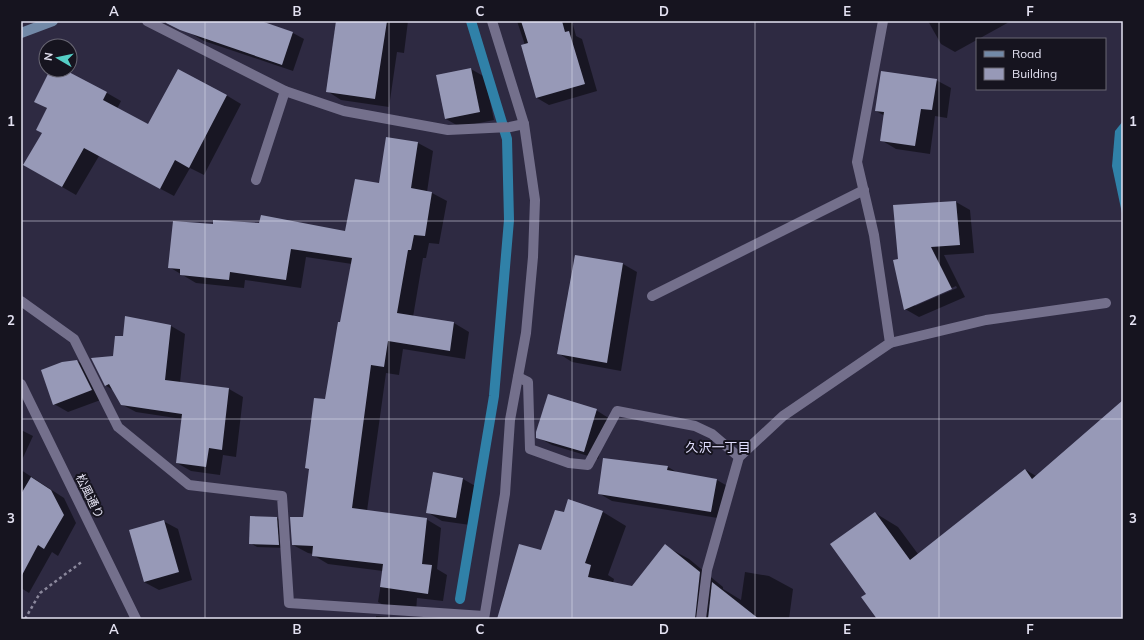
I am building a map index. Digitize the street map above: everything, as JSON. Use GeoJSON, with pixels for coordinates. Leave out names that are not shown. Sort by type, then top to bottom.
{"type":"FeatureCollection","features":[{"type":"Feature","properties":{"kind":"main road"},"geometry":{"type":"LineString","coordinates":[[21,34],[53,21]]}},
{"type":"Feature","properties":{"kind":"street"},"geometry":{"type":"LineString","coordinates":[[147,21],[285,91],[344,111],[448,130],[510,127],[524,124]]}},
{"type":"Feature","properties":{"kind":"street"},"geometry":{"type":"LineString","coordinates":[[21,301],[74,338],[118,427],[189,485],[282,496],[289,603],[484,617],[505,494],[510,420],[526,333],[533,258],[535,200],[524,124],[492,21]]}},
{"type":"Feature","properties":{"kind":"street"},"geometry":{"type":"LineString","coordinates":[[883,21],[857,162],[874,235],[890,343]]}},
{"type":"Feature","properties":{"kind":"street"},"geometry":{"type":"LineString","coordinates":[[256,180],[285,91]]}},
{"type":"Feature","properties":{"kind":"street"},"geometry":{"type":"LineString","coordinates":[[652,296],[864,190]]}},
{"type":"Feature","properties":{"kind":"street"},"geometry":{"type":"LineString","coordinates":[[701,619],[707,570],[738,457],[783,416],[890,343],[986,320],[1106,303]]}},
{"type":"Feature","properties":{"kind":"street"},"geometry":{"type":"LineString","coordinates":[[518,377],[528,382],[530,450],[569,464],[588,466],[617,411],[695,426],[712,434],[738,457]]}},
{"type":"Feature","properties":{"kind":"street","name":"松風通り"},"geometry":{"type":"LineString","coordinates":[[21,384],[136,619]]}},
{"type":"Feature","properties":{"kind":"path"},"geometry":{"type":"LineString","coordinates":[[25,619],[40,593],[100,548]]}},
{"type":"Feature","properties":{"kind":"water"},"geometry":{"type":"Polygon","coordinates":[[[1123,121],[1123,218],[1112,166],[1115,131],[1123,121]]]}},
{"type":"Feature","properties":{"kind":"building"},"geometry":{"type":"Polygon","coordinates":[[[166,21],[261,21],[293,32],[282,65],[180,30],[166,23],[166,21]]]}},
{"type":"Feature","properties":{"kind":"building"},"geometry":{"type":"Polygon","coordinates":[[[336,21],[387,21],[375,99],[326,92],[336,21]]]}},
{"type":"Feature","properties":{"kind":"building"},"geometry":{"type":"Polygon","coordinates":[[[521,21],[562,21],[565,32],[569,31],[585,84],[536,98],[521,45],[528,43],[521,21]]]}},
{"type":"Feature","properties":{"kind":"building"},"geometry":{"type":"Polygon","coordinates":[[[471,68],[480,112],[445,119],[436,75],[471,68]]]}},
{"type":"Feature","properties":{"kind":"building"},"geometry":{"type":"Polygon","coordinates":[[[178,69],[227,95],[189,168],[175,160],[160,189],[84,148],[62,187],[23,165],[42,133],[36,130],[47,108],[34,102],[46,78],[78,77],[107,92],[103,100],[148,124],[178,69]]]}},
{"type":"Feature","properties":{"kind":"building"},"geometry":{"type":"Polygon","coordinates":[[[881,71],[937,79],[932,110],[921,109],[915,146],[880,141],[884,112],[875,111],[881,71]]]}},
{"type":"Feature","properties":{"kind":"building"},"geometry":{"type":"Polygon","coordinates":[[[386,137],[418,142],[411,188],[432,192],[425,236],[414,235],[411,250],[408,250],[397,313],[454,322],[450,351],[388,341],[384,367],[371,365],[352,508],[427,518],[422,564],[432,565],[428,594],[380,587],[383,564],[312,556],[313,546],[292,545],[290,517],[303,517],[309,469],[305,468],[314,398],[325,399],[338,322],[340,322],[352,258],[291,249],[286,280],[230,272],[229,280],[180,275],[180,269],[168,268],[173,221],[213,224],[213,220],[259,223],[261,215],[345,231],[355,179],[379,183],[386,137]]]}},
{"type":"Feature","properties":{"kind":"building"},"geometry":{"type":"Polygon","coordinates":[[[956,201],[960,245],[931,247],[952,289],[904,310],[893,260],[898,259],[893,205],[956,201]]]}},
{"type":"Feature","properties":{"kind":"building"},"geometry":{"type":"Polygon","coordinates":[[[575,255],[623,263],[607,363],[557,354],[575,255]]]}},
{"type":"Feature","properties":{"kind":"building"},"geometry":{"type":"Polygon","coordinates":[[[125,316],[171,325],[165,380],[229,388],[222,450],[209,448],[206,467],[176,463],[182,414],[121,405],[109,384],[105,386],[91,358],[113,356],[115,336],[123,336],[125,316]]]}},
{"type":"Feature","properties":{"kind":"building"},"geometry":{"type":"Polygon","coordinates":[[[77,360],[92,390],[53,405],[41,370],[62,362],[77,360]]]}},
{"type":"Feature","properties":{"kind":"building"},"geometry":{"type":"Polygon","coordinates":[[[548,394],[597,409],[584,452],[536,438],[536,432],[548,394]]]}},
{"type":"Feature","properties":{"kind":"building"},"geometry":{"type":"Polygon","coordinates":[[[1123,400],[1123,619],[877,619],[861,597],[866,594],[830,544],[875,512],[910,560],[1025,469],[1032,479],[1123,400]]]}},
{"type":"Feature","properties":{"kind":"building"},"geometry":{"type":"Polygon","coordinates":[[[603,458],[668,466],[667,470],[717,479],[711,512],[598,494],[603,458]]]}},
{"type":"Feature","properties":{"kind":"building"},"geometry":{"type":"Polygon","coordinates":[[[433,472],[463,478],[456,518],[426,513],[433,472]]]}},
{"type":"Feature","properties":{"kind":"building"},"geometry":{"type":"Polygon","coordinates":[[[31,477],[51,490],[64,515],[44,549],[38,545],[21,577],[21,494],[31,477]]]}},
{"type":"Feature","properties":{"kind":"building"},"geometry":{"type":"Polygon","coordinates":[[[568,499],[603,511],[585,563],[591,565],[588,577],[632,586],[665,544],[700,572],[695,619],[497,619],[519,544],[541,550],[555,510],[564,512],[568,499]]]}},
{"type":"Feature","properties":{"kind":"building"},"geometry":{"type":"Polygon","coordinates":[[[250,516],[277,517],[279,545],[249,544],[250,516]]]}},
{"type":"Feature","properties":{"kind":"building"},"geometry":{"type":"Polygon","coordinates":[[[164,520],[179,572],[144,582],[129,530],[164,520]]]}},
{"type":"Feature","properties":{"kind":"building"},"geometry":{"type":"Polygon","coordinates":[[[712,582],[759,619],[708,619],[712,582]]]}},
{"type":"Feature","properties":{"kind":"waterway"},"geometry":{"type":"LineString","coordinates":[[460,599],[494,396],[509,220],[507,139],[471,21]]}},
{"type":"Feature","properties":{"kind":"district","name":"久沢一丁目"},"geometry":{"type":"Point","coordinates":[718,447]}}]}
